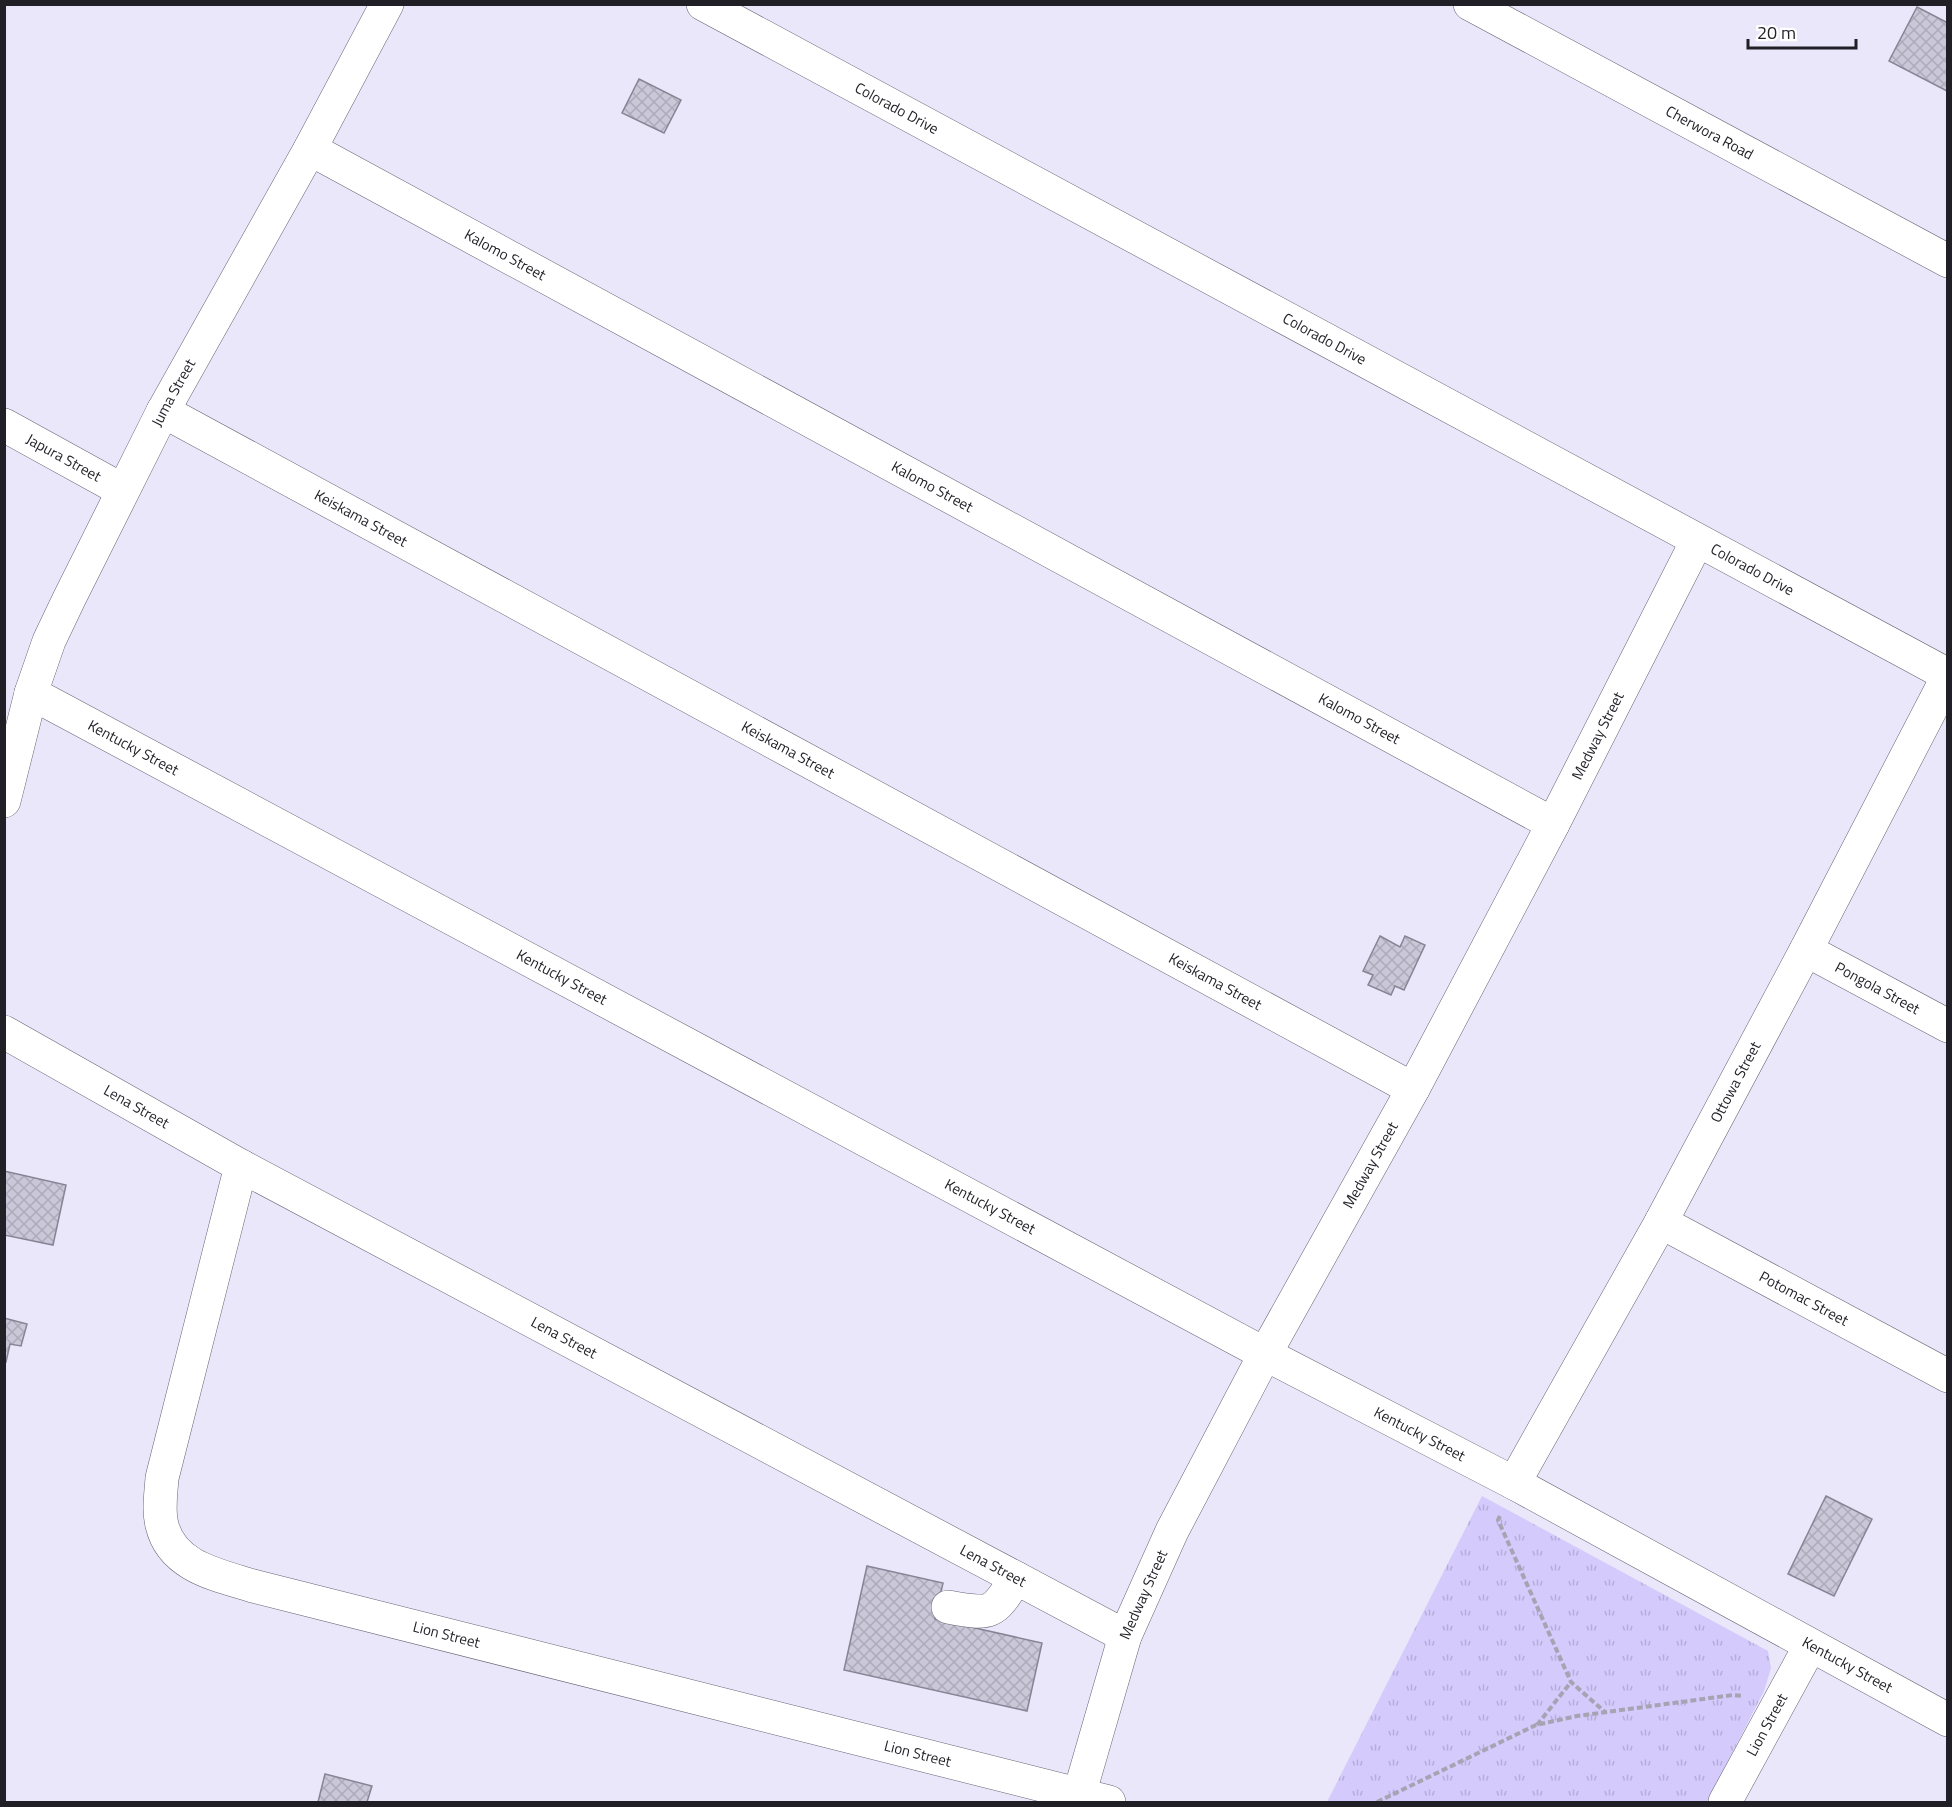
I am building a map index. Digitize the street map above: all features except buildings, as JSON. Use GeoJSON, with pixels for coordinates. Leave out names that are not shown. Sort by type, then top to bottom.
{"type":"FeatureCollection","features":[{"type":"Feature","properties":{"kind":"street","name":"Juma Street"},"geometry":{"type":"LineString","coordinates":[[4,801],[12,736],[49,641],[162,411],[310,149],[387,4]]}},
{"type":"Feature","properties":{"kind":"street","name":"Colorado Drive"},"geometry":{"type":"LineString","coordinates":[[703,4],[1947,675]]}},
{"type":"Feature","properties":{"kind":"street","name":"Cherwora Road"},"geometry":{"type":"LineString","coordinates":[[1470,4],[1947,261]]}},
{"type":"Feature","properties":{"kind":"street","name":"Kalomo Street"},"geometry":{"type":"LineString","coordinates":[[310,149],[1553,824]]}},
{"type":"Feature","properties":{"kind":"street","name":"Keiskama Street"},"geometry":{"type":"LineString","coordinates":[[162,411],[1413,1089]]}},
{"type":"Feature","properties":{"kind":"street","name":"Japura Street"},"geometry":{"type":"LineString","coordinates":[[4,425],[122,490]]}},
{"type":"Feature","properties":{"kind":"street","name":"Medway Street"},"geometry":{"type":"LineString","coordinates":[[1089,1800],[1125,1636],[1172,1531],[1264,1354],[1413,1089],[1553,824],[1697,542]]}},
{"type":"Feature","properties":{"kind":"street","name":"Ottowa Street"},"geometry":{"type":"LineString","coordinates":[[1514,1483],[1661,1222],[1806,950],[1947,675]]}},
{"type":"Feature","properties":{"kind":"street","name":"Kentucky Street"},"geometry":{"type":"LineString","coordinates":[[30,693],[1264,1354],[1514,1483],[1947,1720]]}},
{"type":"Feature","properties":{"kind":"street","name":"Pongola Street"},"geometry":{"type":"LineString","coordinates":[[1806,950],[1947,1026]]}},
{"type":"Feature","properties":{"kind":"street","name":"Lena Street"},"geometry":{"type":"LineString","coordinates":[[4,1032],[241,1166],[1125,1636]]}},
{"type":"Feature","properties":{"kind":"street","name":"Lion Street"},"geometry":{"type":"LineString","coordinates":[[241,1166],[162,1478],[160,1507],[162,1525],[179,1556],[207,1571],[253,1586],[1089,1800]]}},
{"type":"Feature","properties":{"kind":"street","name":"Potomac Street"},"geometry":{"type":"LineString","coordinates":[[1661,1222],[1947,1376]]}},
{"type":"Feature","properties":{"kind":"street"},"geometry":{"type":"LineString","coordinates":[[948,1607],[976,1612],[988,1610],[999,1604],[1016,1578]]}},
{"type":"Feature","properties":{"kind":"street","name":"Lion Street"},"geometry":{"type":"LineString","coordinates":[[1725,1803],[1810,1646]]}},
{"type":"Feature","properties":{"kind":"path"},"geometry":{"type":"LineString","coordinates":[[1514,1483],[1498,1520],[1571,1682],[1605,1712]]}},
{"type":"Feature","properties":{"kind":"path"},"geometry":{"type":"LineString","coordinates":[[1536,1725],[1571,1682]]}},
{"type":"Feature","properties":{"kind":"path"},"geometry":{"type":"LineString","coordinates":[[1377,1803],[1536,1725],[1577,1716],[1733,1695],[1779,1702]]}},
{"type":"Feature","properties":{"kind":"green space"},"geometry":{"type":"Polygon","coordinates":[[[1482,1496],[1768,1651],[1771,1668],[1764,1691],[1707,1802],[1327,1802],[1482,1496]]]}}]}
